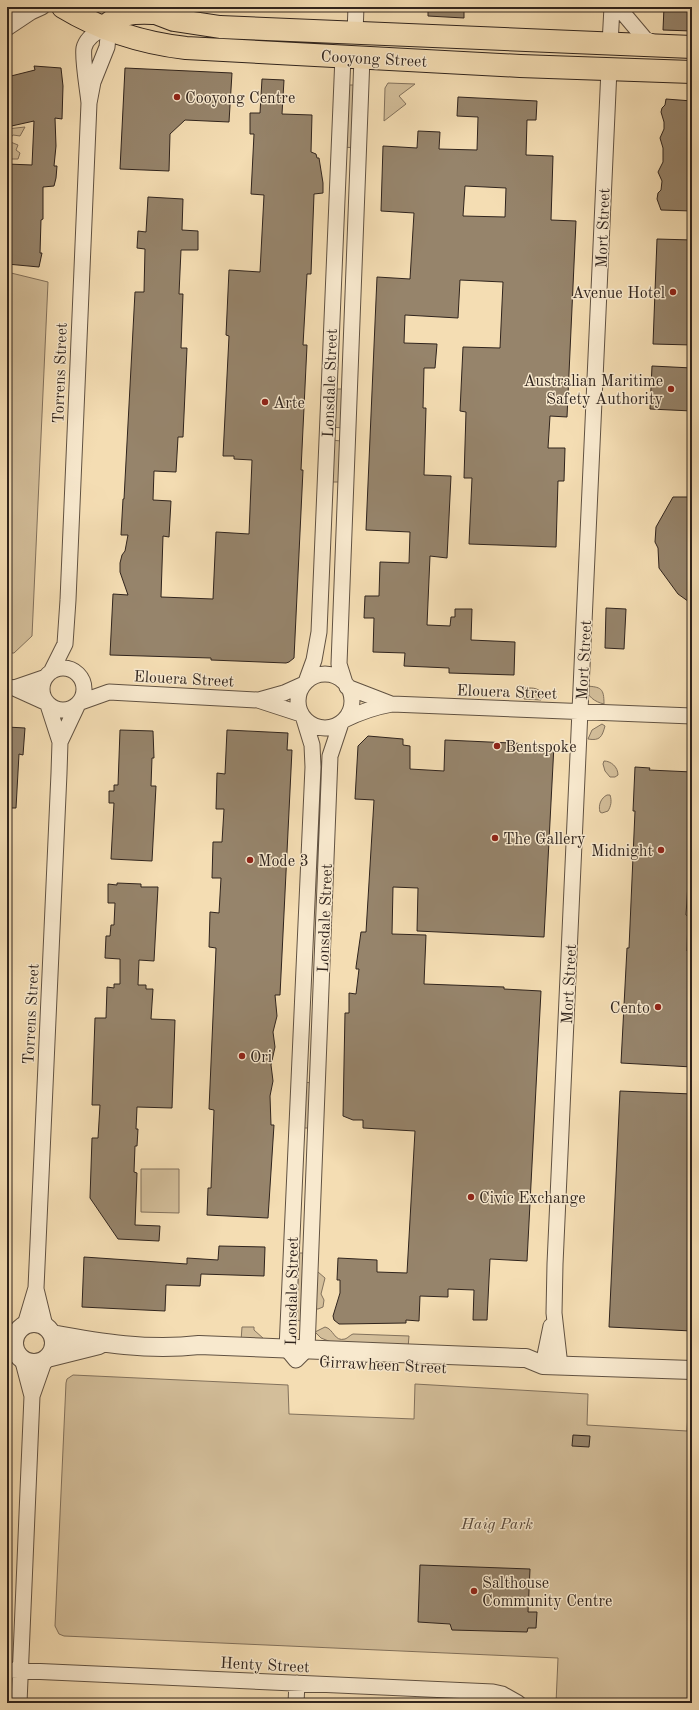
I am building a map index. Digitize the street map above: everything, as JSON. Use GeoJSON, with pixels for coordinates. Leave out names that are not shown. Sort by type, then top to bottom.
{"type":"FeatureCollection","features":[{"type":"Feature","properties":{"kind":"main road","name":"Cooyong Street"},"geometry":{"type":"LineString","coordinates":[[63,7],[104,28],[135,39],[186,48],[520,66],[692,72]]}},
{"type":"Feature","properties":{"kind":"main road"},"geometry":{"type":"LineString","coordinates":[[104,7],[107,15],[104,28]]}},
{"type":"Feature","properties":{"kind":"main road","name":"Cooyong Street"},"geometry":{"type":"LineString","coordinates":[[104,28],[116,17],[146,10],[174,20],[220,27],[692,47]]}},
{"type":"Feature","properties":{"kind":"main road","name":"Lonsdale Street"},"geometry":{"type":"LineString","coordinates":[[353,56],[355,33]]}},
{"type":"Feature","properties":{"kind":"main road"},"geometry":{"type":"LineString","coordinates":[[520,66],[521,40]]}},
{"type":"Feature","properties":{"kind":"main road","name":"Mort Street"},"geometry":{"type":"LineString","coordinates":[[609,69],[610,44]]}},
{"type":"Feature","properties":{"kind":"street"},"geometry":{"type":"LineString","coordinates":[[7,17],[16,7]]}},
{"type":"Feature","properties":{"kind":"street"},"geometry":{"type":"LineString","coordinates":[[7,28],[31,12],[42,7]]}},
{"type":"Feature","properties":{"kind":"street"},"geometry":{"type":"LineString","coordinates":[[355,33],[356,7]]}},
{"type":"Feature","properties":{"kind":"street","name":"Mort Street"},"geometry":{"type":"LineString","coordinates":[[610,44],[612,7]]}},
{"type":"Feature","properties":{"kind":"street"},"geometry":{"type":"LineString","coordinates":[[618,7],[645,39],[661,46]]}},
{"type":"Feature","properties":{"kind":"street","name":"Torrens Street"},"geometry":{"type":"LineString","coordinates":[[48,675],[65,644],[89,103],[84,48],[89,39],[96,32],[104,28],[108,37],[107,47],[93,82],[89,103]]}},
{"type":"Feature","properties":{"kind":"street","name":"Lonsdale Street"},"geometry":{"type":"LineString","coordinates":[[305,683],[312,668],[317,650],[319,632],[337,202],[353,56]]}},
{"type":"Feature","properties":{"kind":"street","name":"Lonsdale Street"},"geometry":{"type":"LineString","coordinates":[[346,685],[338,664],[356,203],[353,56]]}},
{"type":"Feature","properties":{"kind":"street","name":"Mort Street"},"geometry":{"type":"LineString","coordinates":[[551,1365],[609,69]]}},
{"type":"Feature","properties":{"kind":"street"},"geometry":{"type":"LineString","coordinates":[[337,202],[356,203]]}},
{"type":"Feature","properties":{"kind":"street"},"geometry":{"type":"LineString","coordinates":[[322,564],[342,564]]}},
{"type":"Feature","properties":{"kind":"street","name":"Torrens Street"},"geometry":{"type":"LineString","coordinates":[[65,644],[81,677]]}},
{"type":"Feature","properties":{"kind":"street"},"geometry":{"type":"LineString","coordinates":[[65,668],[72,670],[81,677],[85,691],[79,704],[69,710],[62,711],[54,709],[48,704],[10,688],[48,675],[58,669],[65,668]]}},
{"type":"Feature","properties":{"kind":"street"},"geometry":{"type":"LineString","coordinates":[[326,674],[336,676],[346,685],[351,694],[352,703],[349,712],[342,722],[332,728],[318,728],[310,724],[302,717],[297,700],[305,683],[312,677],[326,674]]}},
{"type":"Feature","properties":{"kind":"street"},"geometry":{"type":"LineString","coordinates":[[48,675],[42,684],[42,691],[48,704]]}},
{"type":"Feature","properties":{"kind":"street","name":"Elouera Street"},"geometry":{"type":"LineString","coordinates":[[81,677],[108,692]]}},
{"type":"Feature","properties":{"kind":"street","name":"Elouera Street"},"geometry":{"type":"LineString","coordinates":[[258,700],[284,693],[305,683]]}},
{"type":"Feature","properties":{"kind":"street","name":"Elouera Street"},"geometry":{"type":"LineString","coordinates":[[346,685],[392,704]]}},
{"type":"Feature","properties":{"kind":"street","name":"Elouera Street"},"geometry":{"type":"LineString","coordinates":[[79,704],[108,692],[258,700],[302,717]]}},
{"type":"Feature","properties":{"kind":"street","name":"Torrens Street"},"geometry":{"type":"LineString","coordinates":[[48,704],[60,742],[36,1288],[48,1330]]}},
{"type":"Feature","properties":{"kind":"street","name":"Torrens Street"},"geometry":{"type":"LineString","coordinates":[[60,742],[79,704]]}},
{"type":"Feature","properties":{"kind":"street","name":"Elouera Street"},"geometry":{"type":"LineString","coordinates":[[342,722],[363,711],[392,704],[692,716]]}},
{"type":"Feature","properties":{"kind":"street","name":"Lonsdale Street"},"geometry":{"type":"LineString","coordinates":[[297,1353],[297,1116],[313,755],[302,717]]}},
{"type":"Feature","properties":{"kind":"street","name":"Lonsdale Street"},"geometry":{"type":"LineString","coordinates":[[297,1353],[316,1117],[330,756],[342,722]]}},
{"type":"Feature","properties":{"kind":"street","name":"Lonsdale Street"},"geometry":{"type":"LineString","coordinates":[[309,849],[326,850]]}},
{"type":"Feature","properties":{"kind":"street","name":"Lonsdale Street"},"geometry":{"type":"LineString","coordinates":[[303,985],[321,986]]}},
{"type":"Feature","properties":{"kind":"street"},"geometry":{"type":"LineString","coordinates":[[297,1116],[316,1117]]}},
{"type":"Feature","properties":{"kind":"street","name":"Torrens Street"},"geometry":{"type":"LineString","coordinates":[[17,1330],[36,1288]]}},
{"type":"Feature","properties":{"kind":"street"},"geometry":{"type":"LineString","coordinates":[[19,1703],[14,1670],[32,1396],[46,1359],[54,1347],[54,1340],[48,1330],[35,1323],[17,1330],[14,1342],[15,1353],[32,1396]]}},
{"type":"Feature","properties":{"kind":"street","name":"Girrawheen Street"},"geometry":{"type":"LineString","coordinates":[[48,1330],[104,1344],[175,1348],[198,1356],[297,1353],[526,1358],[551,1365],[692,1370]]}},
{"type":"Feature","properties":{"kind":"street","name":"Girrawheen Street"},"geometry":{"type":"LineString","coordinates":[[46,1359],[104,1344]]}},
{"type":"Feature","properties":{"kind":"street"},"geometry":{"type":"LineString","coordinates":[[15,1353],[33,1363],[46,1359]]}},
{"type":"Feature","properties":{"kind":"street","name":"Henty Street"},"geometry":{"type":"LineString","coordinates":[[14,1670],[493,1692],[502,1694],[518,1703]]}},
{"type":"Feature","properties":{"kind":"street"},"geometry":{"type":"LineString","coordinates":[[296,1703],[297,1683]]}},
{"type":"Feature","properties":{"kind":"green space"},"geometry":{"type":"Polygon","coordinates":[[[388,83],[415,84],[399,96],[406,104],[384,121],[385,88],[388,83]]]}},
{"type":"Feature","properties":{"kind":"green space"},"geometry":{"type":"Polygon","coordinates":[[[348,85],[358,85],[355,148],[344,147],[348,85]]]}},
{"type":"Feature","properties":{"kind":"green space"},"geometry":{"type":"Polygon","coordinates":[[[25,127],[20,136],[13,135],[8,141],[18,145],[16,150],[20,153],[18,159],[7,159],[7,129],[25,127]]]}},
{"type":"Feature","properties":{"kind":"green space"},"geometry":{"type":"Polygon","coordinates":[[[7,272],[48,282],[32,636],[14,653],[7,653],[7,272]]]}},
{"type":"Feature","properties":{"kind":"green space"},"geometry":{"type":"Polygon","coordinates":[[[334,389],[346,389],[344,428],[331,427],[334,389]]]}},
{"type":"Feature","properties":{"kind":"green space"},"geometry":{"type":"Polygon","coordinates":[[[331,440],[341,441],[339,482],[329,482],[331,440]]]}},
{"type":"Feature","properties":{"kind":"green space"},"geometry":{"type":"Polygon","coordinates":[[[586,686],[601,689],[604,704],[597,702],[589,696],[586,686]]]}},
{"type":"Feature","properties":{"kind":"green space"},"geometry":{"type":"Polygon","coordinates":[[[534,688],[540,691],[542,693],[541,700],[524,699],[522,689],[534,688]]]}},
{"type":"Feature","properties":{"kind":"green space"},"geometry":{"type":"Polygon","coordinates":[[[602,724],[605,726],[600,737],[598,739],[588,739],[592,730],[602,724]]]}},
{"type":"Feature","properties":{"kind":"green space"},"geometry":{"type":"Polygon","coordinates":[[[604,761],[614,765],[617,769],[618,775],[615,777],[610,777],[605,771],[603,764],[604,761]]]}},
{"type":"Feature","properties":{"kind":"green space"},"geometry":{"type":"Polygon","coordinates":[[[610,795],[610,805],[608,811],[602,813],[599,809],[600,804],[603,798],[610,795]]]}},
{"type":"Feature","properties":{"kind":"green space"},"geometry":{"type":"Polygon","coordinates":[[[302,1082],[314,1083],[311,1128],[300,1128],[302,1082]]]}},
{"type":"Feature","properties":{"kind":"green space"},"geometry":{"type":"Polygon","coordinates":[[[141,1169],[179,1169],[179,1213],[141,1212],[141,1169]]]}},
{"type":"Feature","properties":{"kind":"green space"},"geometry":{"type":"Polygon","coordinates":[[[296,1253],[306,1253],[303,1321],[293,1320],[296,1253]]]}},
{"type":"Feature","properties":{"kind":"green space"},"geometry":{"type":"Polygon","coordinates":[[[314,1272],[318,1272],[325,1278],[321,1294],[324,1300],[323,1307],[318,1309],[313,1309],[314,1272]]]}},
{"type":"Feature","properties":{"kind":"green space"},"geometry":{"type":"Polygon","coordinates":[[[242,1327],[254,1327],[254,1330],[264,1339],[241,1341],[242,1327]]]}},
{"type":"Feature","properties":{"kind":"green space"},"geometry":{"type":"Polygon","coordinates":[[[325,1327],[328,1328],[338,1339],[346,1339],[353,1334],[409,1336],[408,1348],[331,1342],[321,1338],[315,1332],[325,1327]]]}},
{"type":"Feature","properties":{"kind":"green space","name":"Haig Park"},"geometry":{"type":"Polygon","coordinates":[[[73,1375],[288,1385],[289,1414],[414,1419],[415,1384],[588,1394],[587,1425],[687,1431],[689,1396],[692,1398],[692,1703],[556,1703],[558,1658],[64,1636],[59,1634],[55,1626],[66,1383],[67,1379],[73,1375]]]}},
{"type":"Feature","properties":{"kind":"building"},"geometry":{"type":"Polygon","coordinates":[[[428,7],[464,7],[464,18],[428,16],[428,7]]]}},
{"type":"Feature","properties":{"kind":"building"},"geometry":{"type":"Polygon","coordinates":[[[664,7],[692,7],[692,31],[663,30],[664,7]]]}},
{"type":"Feature","properties":{"kind":"building"},"geometry":{"type":"Polygon","coordinates":[[[34,66],[61,68],[63,86],[62,119],[55,118],[56,146],[54,166],[57,166],[56,178],[54,186],[43,187],[43,219],[41,220],[40,253],[42,253],[39,267],[7,264],[7,164],[32,165],[34,121],[7,127],[7,77],[35,70],[34,66]]]}},
{"type":"Feature","properties":{"kind":"building","name":"Cooyong Centre"},"geometry":{"type":"Polygon","coordinates":[[[125,68],[232,73],[229,122],[185,120],[170,134],[169,171],[120,169],[125,68]]]}},
{"type":"Feature","properties":{"kind":"building"},"geometry":{"type":"Polygon","coordinates":[[[262,79],[284,80],[282,114],[312,115],[311,152],[316,154],[317,158],[319,158],[323,183],[323,193],[314,194],[311,274],[307,274],[303,345],[307,345],[301,470],[303,470],[294,658],[286,663],[211,660],[211,658],[110,655],[113,594],[128,595],[120,572],[120,563],[122,555],[125,551],[128,535],[121,535],[135,292],[144,292],[145,249],[137,248],[138,231],[146,232],[148,197],[183,199],[182,230],[198,231],[198,250],[181,250],[179,294],[183,294],[181,348],[187,348],[183,437],[178,437],[176,472],[154,471],[153,500],[171,501],[169,537],[163,536],[161,597],[213,599],[216,532],[249,534],[252,460],[234,459],[234,456],[223,456],[229,336],[226,335],[229,270],[260,272],[264,195],[251,194],[254,134],[250,134],[250,113],[260,113],[262,79]]]}},
{"type":"Feature","properties":{"kind":"building"},"geometry":{"type":"Polygon","coordinates":[[[458,97],[537,101],[536,120],[527,120],[526,155],[553,156],[551,220],[576,221],[567,417],[550,416],[548,448],[565,448],[564,481],[558,481],[556,547],[469,544],[472,478],[464,478],[466,412],[460,411],[463,347],[500,348],[503,282],[460,280],[458,318],[405,315],[404,343],[437,344],[435,368],[424,368],[423,408],[426,408],[424,475],[451,476],[447,558],[430,556],[427,625],[450,626],[451,617],[455,617],[455,609],[472,609],[471,640],[515,642],[514,675],[449,673],[449,668],[404,666],[405,653],[373,652],[374,618],[364,618],[365,596],[379,596],[380,562],[409,563],[410,532],[366,530],[377,277],[410,279],[414,213],[381,211],[383,146],[417,148],[418,131],[440,132],[439,149],[477,150],[478,117],[457,116],[458,97]],[[465,186],[463,216],[505,217],[506,188],[465,186]]]}},
{"type":"Feature","properties":{"kind":"building"},"geometry":{"type":"Polygon","coordinates":[[[666,99],[692,101],[692,211],[661,210],[657,199],[658,193],[661,190],[662,181],[658,172],[663,162],[663,148],[660,138],[664,129],[664,122],[661,112],[665,105],[666,99]]]}},
{"type":"Feature","properties":{"kind":"building","name":"Avenue Hotel"},"geometry":{"type":"Polygon","coordinates":[[[657,239],[692,240],[692,345],[653,344],[657,239]]]}},
{"type":"Feature","properties":{"kind":"building","name":"Australian Maritime Safety Authority"},"geometry":{"type":"Polygon","coordinates":[[[652,366],[692,368],[692,411],[650,409],[652,366]]]}},
{"type":"Feature","properties":{"kind":"building"},"geometry":{"type":"Polygon","coordinates":[[[673,497],[692,497],[692,604],[678,594],[659,568],[658,548],[655,542],[656,527],[673,497]]]}},
{"type":"Feature","properties":{"kind":"building"},"geometry":{"type":"Polygon","coordinates":[[[606,608],[626,609],[624,649],[605,648],[606,608]]]}},
{"type":"Feature","properties":{"kind":"building"},"geometry":{"type":"Polygon","coordinates":[[[7,727],[25,728],[23,755],[19,754],[16,808],[7,808],[7,727]]]}},
{"type":"Feature","properties":{"kind":"building"},"geometry":{"type":"Polygon","coordinates":[[[120,730],[153,731],[154,758],[152,758],[151,786],[156,786],[152,861],[111,859],[114,803],[109,803],[109,791],[114,791],[114,785],[118,785],[120,730]]]}},
{"type":"Feature","properties":{"kind":"building"},"geometry":{"type":"Polygon","coordinates":[[[227,730],[288,733],[287,750],[292,750],[280,995],[275,995],[277,1016],[273,1032],[275,1047],[271,1065],[273,1081],[270,1096],[271,1125],[274,1125],[268,1218],[207,1215],[208,1188],[211,1188],[214,1110],[209,1109],[216,948],[209,947],[210,912],[219,913],[221,878],[212,878],[213,842],[222,842],[224,809],[216,809],[217,773],[225,774],[227,730]]]}},
{"type":"Feature","properties":{"kind":"building"},"geometry":{"type":"Polygon","coordinates":[[[368,736],[403,739],[403,745],[410,746],[410,769],[444,771],[445,740],[554,745],[544,937],[417,931],[418,888],[393,887],[392,934],[426,935],[424,984],[504,987],[504,989],[541,991],[527,1261],[490,1259],[487,1320],[473,1320],[474,1290],[448,1289],[448,1297],[420,1296],[419,1321],[406,1320],[406,1323],[339,1324],[334,1320],[333,1316],[340,1293],[340,1280],[337,1280],[338,1258],[377,1260],[377,1272],[407,1273],[415,1131],[363,1128],[363,1120],[353,1120],[343,1116],[345,1013],[349,1013],[349,993],[356,994],[359,969],[356,969],[356,967],[361,932],[366,932],[374,800],[355,799],[358,746],[368,736]]]}},
{"type":"Feature","properties":{"kind":"building"},"geometry":{"type":"Polygon","coordinates":[[[635,767],[650,768],[649,770],[692,772],[692,819],[686,915],[688,916],[687,951],[692,951],[692,1067],[621,1063],[627,948],[629,948],[635,811],[633,811],[635,767]]]}},
{"type":"Feature","properties":{"kind":"building"},"geometry":{"type":"Polygon","coordinates":[[[117,883],[141,884],[141,887],[158,887],[154,961],[139,960],[138,985],[146,985],[146,989],[153,989],[151,1019],[175,1020],[172,1108],[137,1107],[136,1129],[138,1129],[137,1146],[135,1146],[134,1172],[137,1173],[135,1225],[160,1226],[159,1241],[118,1239],[90,1198],[92,1138],[98,1138],[100,1105],[92,1105],[95,1018],[106,1018],[107,987],[114,988],[114,984],[120,984],[120,959],[105,958],[106,936],[110,936],[111,925],[114,925],[115,903],[108,903],[108,884],[117,885],[117,883]]]}},
{"type":"Feature","properties":{"kind":"building"},"geometry":{"type":"Polygon","coordinates":[[[620,1091],[692,1094],[692,1331],[609,1327],[620,1091]]]}},
{"type":"Feature","properties":{"kind":"building"},"geometry":{"type":"Polygon","coordinates":[[[219,1246],[265,1247],[264,1276],[201,1274],[200,1286],[166,1285],[165,1311],[82,1307],[84,1257],[187,1264],[187,1258],[218,1260],[219,1246]]]}},
{"type":"Feature","properties":{"kind":"building"},"geometry":{"type":"Polygon","coordinates":[[[573,1435],[590,1436],[589,1447],[572,1446],[573,1435]]]}},
{"type":"Feature","properties":{"kind":"building","name":"Salthouse Community Centre"},"geometry":{"type":"Polygon","coordinates":[[[420,1565],[530,1569],[528,1612],[537,1612],[536,1628],[528,1628],[527,1632],[452,1630],[450,1624],[418,1622],[420,1565]]]}},
{"type":"Feature","properties":{"kind":"place","name":"Cooyong Centre"},"geometry":{"type":"Point","coordinates":[177,97]}},
{"type":"Feature","properties":{"kind":"place","name":"Avenue Hotel"},"geometry":{"type":"Point","coordinates":[673,292]}},
{"type":"Feature","properties":{"kind":"place","name":"Australian Maritime Safety Authority"},"geometry":{"type":"Point","coordinates":[671,389]}},
{"type":"Feature","properties":{"kind":"place","name":"Arte"},"geometry":{"type":"Point","coordinates":[265,402]}},
{"type":"Feature","properties":{"kind":"place","name":"Bentspoke"},"geometry":{"type":"Point","coordinates":[497,746]}},
{"type":"Feature","properties":{"kind":"place","name":"The Gallery"},"geometry":{"type":"Point","coordinates":[495,838]}},
{"type":"Feature","properties":{"kind":"place","name":"Midnight"},"geometry":{"type":"Point","coordinates":[661,850]}},
{"type":"Feature","properties":{"kind":"place","name":"Mode 3"},"geometry":{"type":"Point","coordinates":[250,860]}},
{"type":"Feature","properties":{"kind":"place","name":"Cento"},"geometry":{"type":"Point","coordinates":[658,1007]}},
{"type":"Feature","properties":{"kind":"place","name":"Ori"},"geometry":{"type":"Point","coordinates":[242,1056]}},
{"type":"Feature","properties":{"kind":"place","name":"Civic Exchange"},"geometry":{"type":"Point","coordinates":[471,1197]}},
{"type":"Feature","properties":{"kind":"place","name":"Salthouse Community Centre"},"geometry":{"type":"Point","coordinates":[474,1591]}}]}
